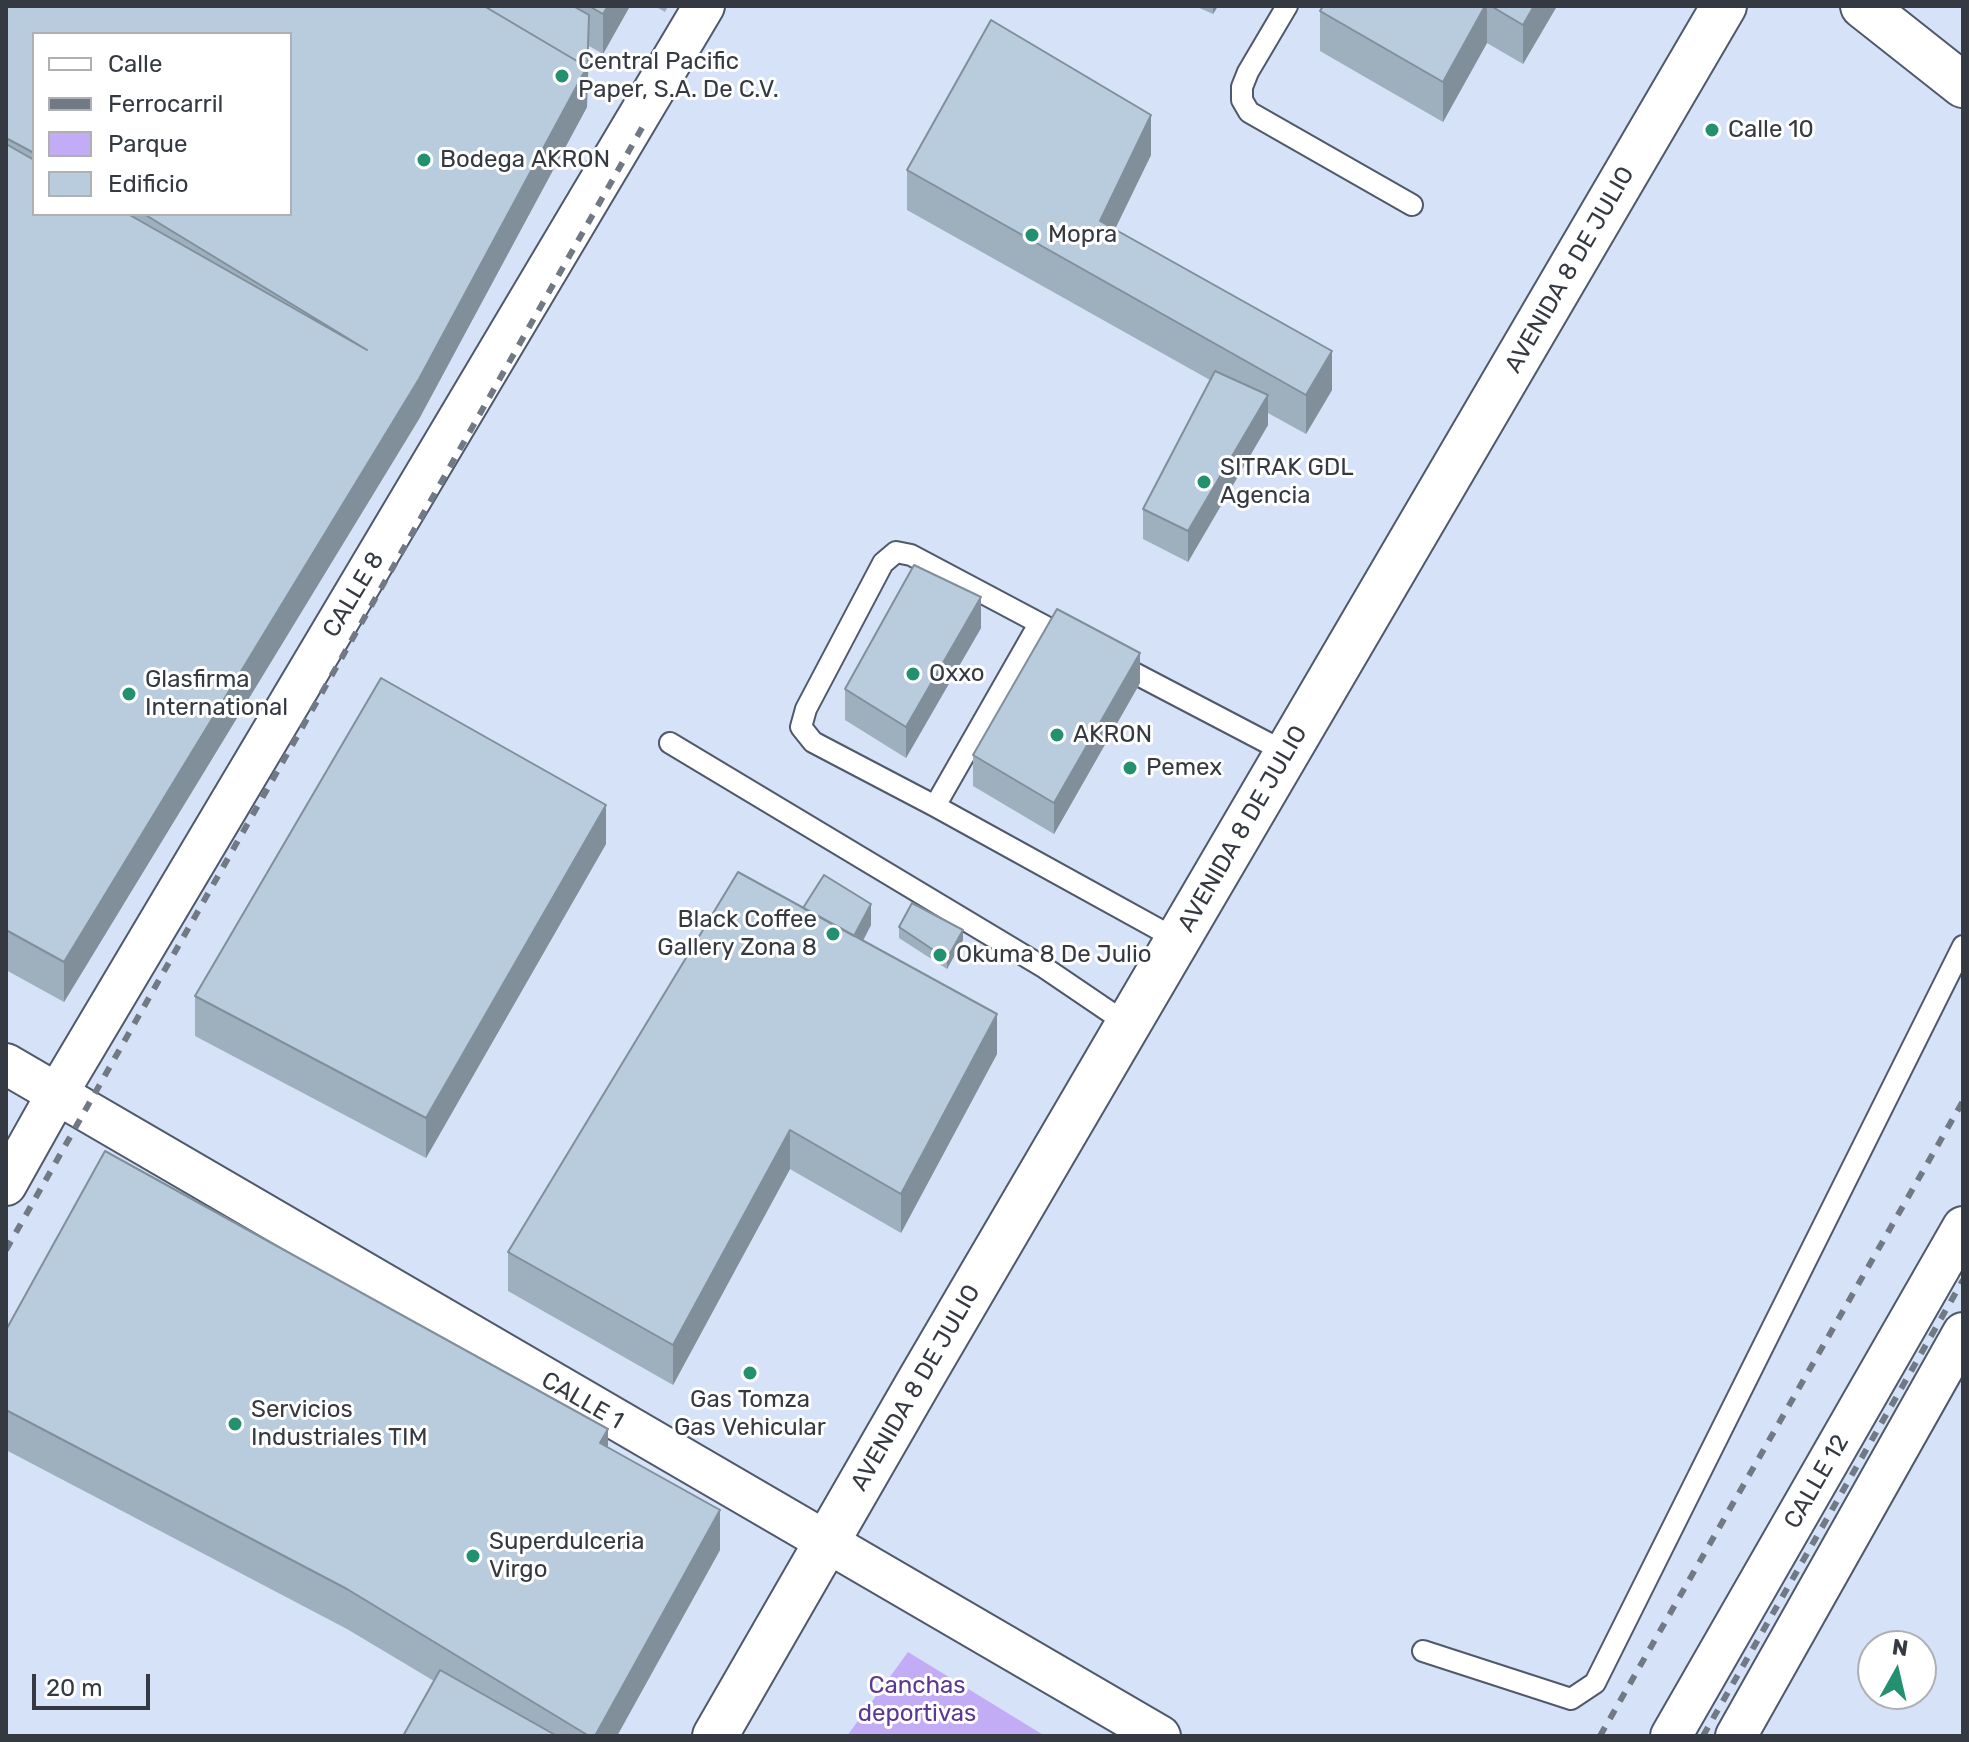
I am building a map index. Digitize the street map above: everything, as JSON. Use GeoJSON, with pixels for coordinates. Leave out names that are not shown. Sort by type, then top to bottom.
{"type":"FeatureCollection","features":[{"type":"Feature","properties":{"kind":"main road","name":"AVENIDA 8 DE JULIO"},"geometry":{"type":"LineString","coordinates":[[715,1736],[1724,6]]}},
{"type":"Feature","properties":{"kind":"main road"},"geometry":{"type":"LineString","coordinates":[[1863,6],[1963,85]]}},
{"type":"Feature","properties":{"kind":"street","name":"CALLE 8"},"geometry":{"type":"LineString","coordinates":[[6,1185],[57,1094],[704,6]]}},
{"type":"Feature","properties":{"kind":"street","name":"CALLE 1"},"geometry":{"type":"LineString","coordinates":[[6,1064],[1160,1736]]}},
{"type":"Feature","properties":{"kind":"street","name":"CALLE 12"},"geometry":{"type":"LineString","coordinates":[[1671,1736],[1963,1227]]}},
{"type":"Feature","properties":{"kind":"street"},"geometry":{"type":"LineString","coordinates":[[1736,1736],[1963,1333]]}},
{"type":"Feature","properties":{"kind":"lane"},"geometry":{"type":"LineString","coordinates":[[1287,6],[1242,87],[1242,100],[1249,112],[1412,205]]}},
{"type":"Feature","properties":{"kind":"lane"},"geometry":{"type":"LineString","coordinates":[[1178,940],[813,742],[801,727],[806,709],[883,563],[896,552],[904,552],[1287,753]]}},
{"type":"Feature","properties":{"kind":"lane"},"geometry":{"type":"LineString","coordinates":[[935,806],[1039,624]]}},
{"type":"Feature","properties":{"kind":"lane"},"geometry":{"type":"LineString","coordinates":[[670,743],[1045,968],[1129,1025]]}},
{"type":"Feature","properties":{"kind":"lane"},"geometry":{"type":"LineString","coordinates":[[1423,1651],[1571,1699],[1595,1683],[1963,946]]}},
{"type":"Feature","properties":{"kind":"green space","name":"Canchas deportivas"},"geometry":{"type":"Polygon","coordinates":[[[908,1652],[1045,1736],[847,1736],[908,1652]]]}},
{"type":"Feature","properties":{"kind":"building","name":"Glasfirma International"},"geometry":{"type":"Polygon","coordinates":[[[6,6],[484,6],[587,67],[419,379],[64,962],[6,930],[6,144],[32,159],[32,216],[132,216],[367,350],[147,216],[292,216],[292,32],[32,32],[32,152],[6,138],[6,6]]]}},
{"type":"Feature","properties":{"kind":"building"},"geometry":{"type":"Polygon","coordinates":[[[484,6],[573,6],[589,15],[587,76],[587,67],[484,6]]]}},
{"type":"Feature","properties":{"kind":"building"},"geometry":{"type":"Polygon","coordinates":[[[589,6],[608,6],[603,14],[589,6]]]}},
{"type":"Feature","properties":{"kind":"building"},"geometry":{"type":"Polygon","coordinates":[[[1323,6],[1485,6],[1443,82],[1320,11],[1323,6]]]}},
{"type":"Feature","properties":{"kind":"building"},"geometry":{"type":"Polygon","coordinates":[[[1491,6],[1534,6],[1523,25],[1491,6]]]}},
{"type":"Feature","properties":{"kind":"building","name":"Mopra"},"geometry":{"type":"Polygon","coordinates":[[[991,20],[1151,115],[1100,221],[1332,351],[1306,395],[907,170],[991,20]]]}},
{"type":"Feature","properties":{"kind":"building"},"geometry":{"type":"Polygon","coordinates":[[[1215,371],[1268,395],[1188,531],[1143,509],[1215,371]]]}},
{"type":"Feature","properties":{"kind":"building","name":"Oxxo"},"geometry":{"type":"Polygon","coordinates":[[[914,565],[981,597],[906,727],[845,689],[914,565]]]}},
{"type":"Feature","properties":{"kind":"building","name":"AKRON"},"geometry":{"type":"Polygon","coordinates":[[[1057,609],[1140,653],[1054,803],[973,755],[1057,609]]]}},
{"type":"Feature","properties":{"kind":"building"},"geometry":{"type":"Polygon","coordinates":[[[381,678],[606,805],[426,1118],[195,996],[381,678]]]}},
{"type":"Feature","properties":{"kind":"building"},"geometry":{"type":"Polygon","coordinates":[[[738,872],[997,1014],[901,1194],[790,1130],[673,1345],[508,1252],[738,872]]]}},
{"type":"Feature","properties":{"kind":"building"},"geometry":{"type":"Polygon","coordinates":[[[824,875],[871,904],[854,936],[803,908],[824,875]]]}},
{"type":"Feature","properties":{"kind":"building","name":"Okuma 8 De Julio"},"geometry":{"type":"Polygon","coordinates":[[[912,903],[963,930],[947,959],[899,927],[912,903]]]}},
{"type":"Feature","properties":{"kind":"building"},"geometry":{"type":"Polygon","coordinates":[[[105,1151],[608,1429],[600,1443],[720,1510],[595,1736],[589,1736],[347,1589],[6,1410],[6,1330],[105,1151]]]}},
{"type":"Feature","properties":{"kind":"building"},"geometry":{"type":"Polygon","coordinates":[[[440,1670],[557,1736],[403,1736],[440,1670]]]}},
{"type":"Feature","properties":{"kind":"railway"},"geometry":{"type":"LineString","coordinates":[[6,1250],[647,119]]}},
{"type":"Feature","properties":{"kind":"railway"},"geometry":{"type":"LineString","coordinates":[[1600,1736],[1963,1101]]}},
{"type":"Feature","properties":{"kind":"railway"},"geometry":{"type":"LineString","coordinates":[[1703,1736],[1963,1280]]}},
{"type":"Feature","properties":{"kind":"place","name":"Central Pacific Paper, S.A. De C.V."},"geometry":{"type":"Point","coordinates":[562,76]}},
{"type":"Feature","properties":{"kind":"place","name":"Calle 10"},"geometry":{"type":"Point","coordinates":[1712,130]}},
{"type":"Feature","properties":{"kind":"place","name":"Bodega AKRON"},"geometry":{"type":"Point","coordinates":[424,160]}},
{"type":"Feature","properties":{"kind":"place","name":"Mopra"},"geometry":{"type":"Point","coordinates":[1032,235]}},
{"type":"Feature","properties":{"kind":"place","name":"SITRAK GDL Agencia"},"geometry":{"type":"Point","coordinates":[1204,482]}},
{"type":"Feature","properties":{"kind":"place","name":"Oxxo"},"geometry":{"type":"Point","coordinates":[913,674]}},
{"type":"Feature","properties":{"kind":"place","name":"Glasfirma International"},"geometry":{"type":"Point","coordinates":[129,694]}},
{"type":"Feature","properties":{"kind":"place","name":"AKRON"},"geometry":{"type":"Point","coordinates":[1057,735]}},
{"type":"Feature","properties":{"kind":"place","name":"Pemex"},"geometry":{"type":"Point","coordinates":[1130,768]}},
{"type":"Feature","properties":{"kind":"place","name":"Black Coffee Gallery Zona 8"},"geometry":{"type":"Point","coordinates":[833,934]}},
{"type":"Feature","properties":{"kind":"place","name":"Okuma 8 De Julio"},"geometry":{"type":"Point","coordinates":[940,955]}},
{"type":"Feature","properties":{"kind":"place","name":"Gas Tomza Gas Vehicular"},"geometry":{"type":"Point","coordinates":[750,1373]}},
{"type":"Feature","properties":{"kind":"place","name":"Servicios Industriales TIM"},"geometry":{"type":"Point","coordinates":[235,1424]}},
{"type":"Feature","properties":{"kind":"place","name":"Superdulceria Virgo"},"geometry":{"type":"Point","coordinates":[473,1556]}}]}
